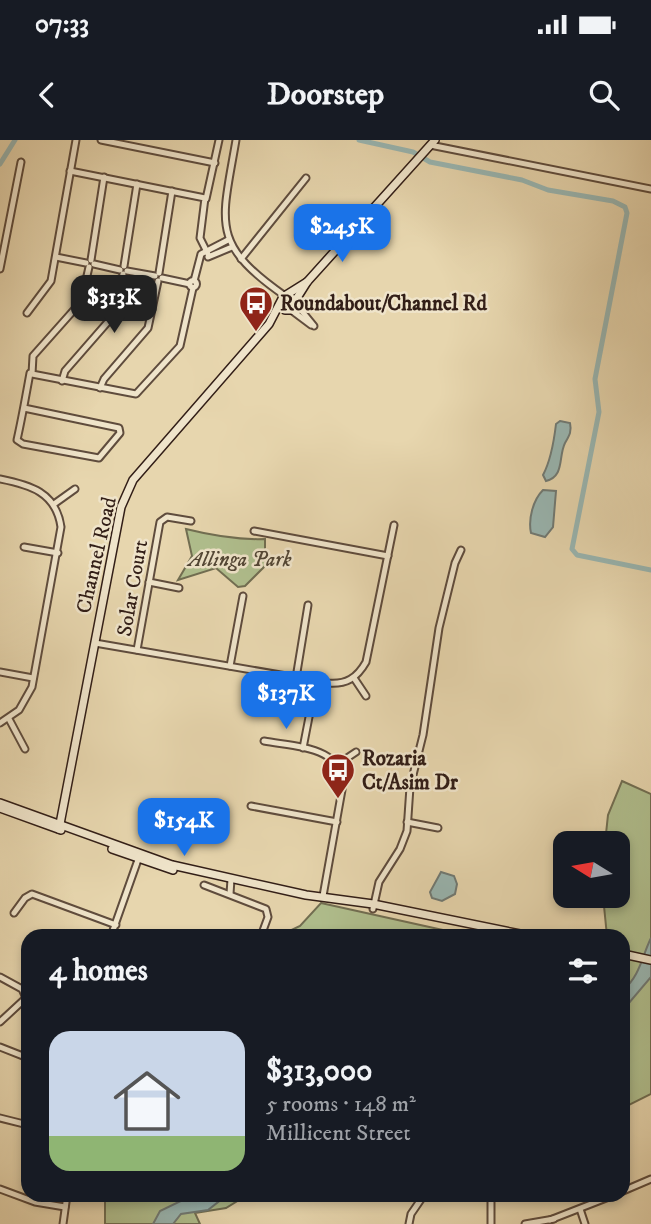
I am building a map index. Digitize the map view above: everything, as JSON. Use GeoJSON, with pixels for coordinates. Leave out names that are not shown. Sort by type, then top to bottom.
{"type":"FeatureCollection","features":[{"type":"Feature","properties":{"kind":"street"},"geometry":{"type":"LineString","coordinates":[[27,313],[50,284],[76,140]]}},
{"type":"Feature","properties":{"kind":"street"},"geometry":{"type":"LineString","coordinates":[[101,140],[215,163]]}},
{"type":"Feature","properties":{"kind":"street"},"geometry":{"type":"LineString","coordinates":[[208,253],[200,238],[219,140]]}},
{"type":"Feature","properties":{"kind":"street"},"geometry":{"type":"LineString","coordinates":[[236,140],[223,215],[229,240],[241,259],[293,306]]}},
{"type":"Feature","properties":{"kind":"street"},"geometry":{"type":"LineString","coordinates":[[432,142],[651,189]]}},
{"type":"Feature","properties":{"kind":"street","name":"Channel Road"},"geometry":{"type":"LineString","coordinates":[[56,826],[64,800],[121,507],[136,474],[269,324],[284,299],[307,282],[432,142]]}},
{"type":"Feature","properties":{"kind":"street"},"geometry":{"type":"LineString","coordinates":[[0,269],[21,162]]}},
{"type":"Feature","properties":{"kind":"street"},"geometry":{"type":"LineString","coordinates":[[70,171],[206,199]]}},
{"type":"Feature","properties":{"kind":"street"},"geometry":{"type":"LineString","coordinates":[[24,408],[119,428],[120,433],[99,458],[23,444],[17,440],[33,356],[80,304],[90,263],[104,177]]}},
{"type":"Feature","properties":{"kind":"street"},"geometry":{"type":"LineString","coordinates":[[241,259],[306,178]]}},
{"type":"Feature","properties":{"kind":"street"},"geometry":{"type":"LineString","coordinates":[[62,381],[65,371],[113,316],[137,184]]}},
{"type":"Feature","properties":{"kind":"street"},"geometry":{"type":"LineString","coordinates":[[100,388],[104,379],[148,328],[172,191]]}},
{"type":"Feature","properties":{"kind":"street"},"geometry":{"type":"LineString","coordinates":[[30,373],[133,395],[139,392],[180,346],[198,261],[229,240]]}},
{"type":"Feature","properties":{"kind":"street"},"geometry":{"type":"LineString","coordinates":[[208,253],[232,247]]}},
{"type":"Feature","properties":{"kind":"street"},"geometry":{"type":"LineString","coordinates":[[56,257],[192,284]]}},
{"type":"Feature","properties":{"kind":"street","name":"Channel Road"},"geometry":{"type":"LineString","coordinates":[[269,324],[293,306],[307,282]]}},
{"type":"Feature","properties":{"kind":"street"},"geometry":{"type":"LineString","coordinates":[[284,299],[283,308],[293,306]]}},
{"type":"Feature","properties":{"kind":"street"},"geometry":{"type":"LineString","coordinates":[[0,479],[33,486],[54,504],[61,527],[33,678],[24,704],[9,719],[0,723]]}},
{"type":"Feature","properties":{"kind":"street"},"geometry":{"type":"LineString","coordinates":[[54,504],[75,489]]}},
{"type":"Feature","properties":{"kind":"street","name":"Solar Court"},"geometry":{"type":"LineString","coordinates":[[137,650],[162,520],[170,517],[191,521]]}},
{"type":"Feature","properties":{"kind":"street"},"geometry":{"type":"LineString","coordinates":[[94,643],[333,684],[354,678],[366,662],[394,525]]}},
{"type":"Feature","properties":{"kind":"street"},"geometry":{"type":"LineString","coordinates":[[254,531],[388,556]]}},
{"type":"Feature","properties":{"kind":"street"},"geometry":{"type":"LineString","coordinates":[[24,547],[58,553]]}},
{"type":"Feature","properties":{"kind":"street"},"geometry":{"type":"LineString","coordinates":[[373,907],[379,882],[404,840],[443,619],[455,563],[461,550]]}},
{"type":"Feature","properties":{"kind":"street"},"geometry":{"type":"LineString","coordinates":[[149,582],[179,588]]}},
{"type":"Feature","properties":{"kind":"street"},"geometry":{"type":"LineString","coordinates":[[230,666],[243,596]]}},
{"type":"Feature","properties":{"kind":"street"},"geometry":{"type":"LineString","coordinates":[[296,678],[308,605]]}},
{"type":"Feature","properties":{"kind":"street"},"geometry":{"type":"LineString","coordinates":[[0,672],[33,678]]}},
{"type":"Feature","properties":{"kind":"street"},"geometry":{"type":"LineString","coordinates":[[354,678],[366,696]]}},
{"type":"Feature","properties":{"kind":"street"},"geometry":{"type":"LineString","coordinates":[[303,748],[316,681]]}},
{"type":"Feature","properties":{"kind":"street"},"geometry":{"type":"LineString","coordinates":[[9,719],[25,749]]}},
{"type":"Feature","properties":{"kind":"street"},"geometry":{"type":"LineString","coordinates":[[264,741],[328,755],[338,764],[343,780],[324,897]]}},
{"type":"Feature","properties":{"kind":"street"},"geometry":{"type":"LineString","coordinates":[[338,764],[356,752]]}},
{"type":"Feature","properties":{"kind":"street"},"geometry":{"type":"LineString","coordinates":[[0,806],[175,868],[495,929]]}},
{"type":"Feature","properties":{"kind":"street"},"geometry":{"type":"LineString","coordinates":[[251,806],[337,822]]}},
{"type":"Feature","properties":{"kind":"street"},"geometry":{"type":"LineString","coordinates":[[407,822],[438,828]]}},
{"type":"Feature","properties":{"kind":"street"},"geometry":{"type":"LineString","coordinates":[[114,929],[139,857]]}},
{"type":"Feature","properties":{"kind":"street"},"geometry":{"type":"LineString","coordinates":[[227,893],[228,879]]}},
{"type":"Feature","properties":{"kind":"street"},"geometry":{"type":"LineString","coordinates":[[204,885],[266,909],[268,917],[264,929]]}},
{"type":"Feature","properties":{"kind":"street"},"geometry":{"type":"LineString","coordinates":[[14,913],[25,898],[32,894],[116,925]]}},
{"type":"Feature","properties":{"kind":"street"},"geometry":{"type":"LineString","coordinates":[[630,956],[651,960]]}},
{"type":"Feature","properties":{"kind":"street"},"geometry":{"type":"LineString","coordinates":[[0,977],[21,988]]}},
{"type":"Feature","properties":{"kind":"street"},"geometry":{"type":"LineString","coordinates":[[0,1022],[21,1003]]}},
{"type":"Feature","properties":{"kind":"street"},"geometry":{"type":"LineString","coordinates":[[0,1047],[21,1055]]}},
{"type":"Feature","properties":{"kind":"street"},"geometry":{"type":"LineString","coordinates":[[0,1118],[21,1123]]}},
{"type":"Feature","properties":{"kind":"street"},"geometry":{"type":"LineString","coordinates":[[630,1188],[651,1179]]}},
{"type":"Feature","properties":{"kind":"street"},"geometry":{"type":"LineString","coordinates":[[0,1189],[21,1197]]}},
{"type":"Feature","properties":{"kind":"street"},"geometry":{"type":"LineString","coordinates":[[35,1202],[65,1207]]}},
{"type":"Feature","properties":{"kind":"street"},"geometry":{"type":"LineString","coordinates":[[63,1224],[66,1202]]}},
{"type":"Feature","properties":{"kind":"street"},"geometry":{"type":"LineString","coordinates":[[409,1224],[411,1214],[419,1202]]}},
{"type":"Feature","properties":{"kind":"street"},"geometry":{"type":"LineString","coordinates":[[491,1202],[491,1224]]}},
{"type":"Feature","properties":{"kind":"street"},"geometry":{"type":"LineString","coordinates":[[528,1224],[550,1220],[592,1202]]}},
{"type":"Feature","properties":{"kind":"street"},"geometry":{"type":"LineString","coordinates":[[580,1209],[585,1224]]}},
{"type":"Feature","properties":{"kind":"green space","name":"Allinga Park"},"geometry":{"type":"Polygon","coordinates":[[[186,529],[225,537],[265,539],[265,566],[245,586],[238,587],[216,568],[178,580],[192,556],[186,529]]]}},
{"type":"Feature","properties":{"kind":"green space"},"geometry":{"type":"Polygon","coordinates":[[[622,781],[651,794],[651,1094],[630,1104],[630,929],[606,929],[604,908],[630,908],[630,831],[606,831],[608,815],[622,781]]]}},
{"type":"Feature","properties":{"kind":"green space"},"geometry":{"type":"Polygon","coordinates":[[[321,903],[438,929],[294,929],[300,926],[321,903]]]}},
{"type":"Feature","properties":{"kind":"green space"},"geometry":{"type":"Polygon","coordinates":[[[105,1202],[236,1202],[226,1208],[195,1213],[200,1224],[105,1224],[105,1202]]]}},
{"type":"Feature","properties":{"kind":"water"},"geometry":{"type":"Polygon","coordinates":[[[560,421],[570,423],[570,431],[563,448],[559,470],[552,479],[546,481],[543,475],[550,457],[556,424],[560,421]]]}},
{"type":"Feature","properties":{"kind":"water"},"geometry":{"type":"Polygon","coordinates":[[[543,490],[556,491],[553,527],[545,537],[531,533],[530,528],[534,504],[543,490]]]}},
{"type":"Feature","properties":{"kind":"water"},"geometry":{"type":"Polygon","coordinates":[[[441,872],[454,876],[457,884],[455,894],[442,901],[432,898],[430,892],[441,872]]]}},
{"type":"Feature","properties":{"kind":"water"},"geometry":{"type":"Polygon","coordinates":[[[651,938],[651,977],[630,1002],[630,982],[651,938]]]}},
{"type":"Feature","properties":{"kind":"water"},"geometry":{"type":"Polygon","coordinates":[[[179,1202],[218,1202],[208,1210],[181,1214],[173,1224],[153,1224],[160,1211],[179,1202]]]}},
{"type":"Feature","properties":{"kind":"waterway"},"geometry":{"type":"LineString","coordinates":[[0,164],[15,140]]}},
{"type":"Feature","properties":{"kind":"waterway"},"geometry":{"type":"LineString","coordinates":[[359,140],[413,152],[430,162],[522,180],[548,190],[613,201],[625,207],[627,213],[595,379],[599,412],[572,549],[577,555],[651,570]]}},
{"type":"Feature","properties":{"kind":"place","name":"Roundabout/Channel Rd"},"geometry":{"type":"Point","coordinates":[256,333]}},
{"type":"Feature","properties":{"kind":"place","name":"Rozaria Ct/Asim Dr"},"geometry":{"type":"Point","coordinates":[338,800]}}]}
